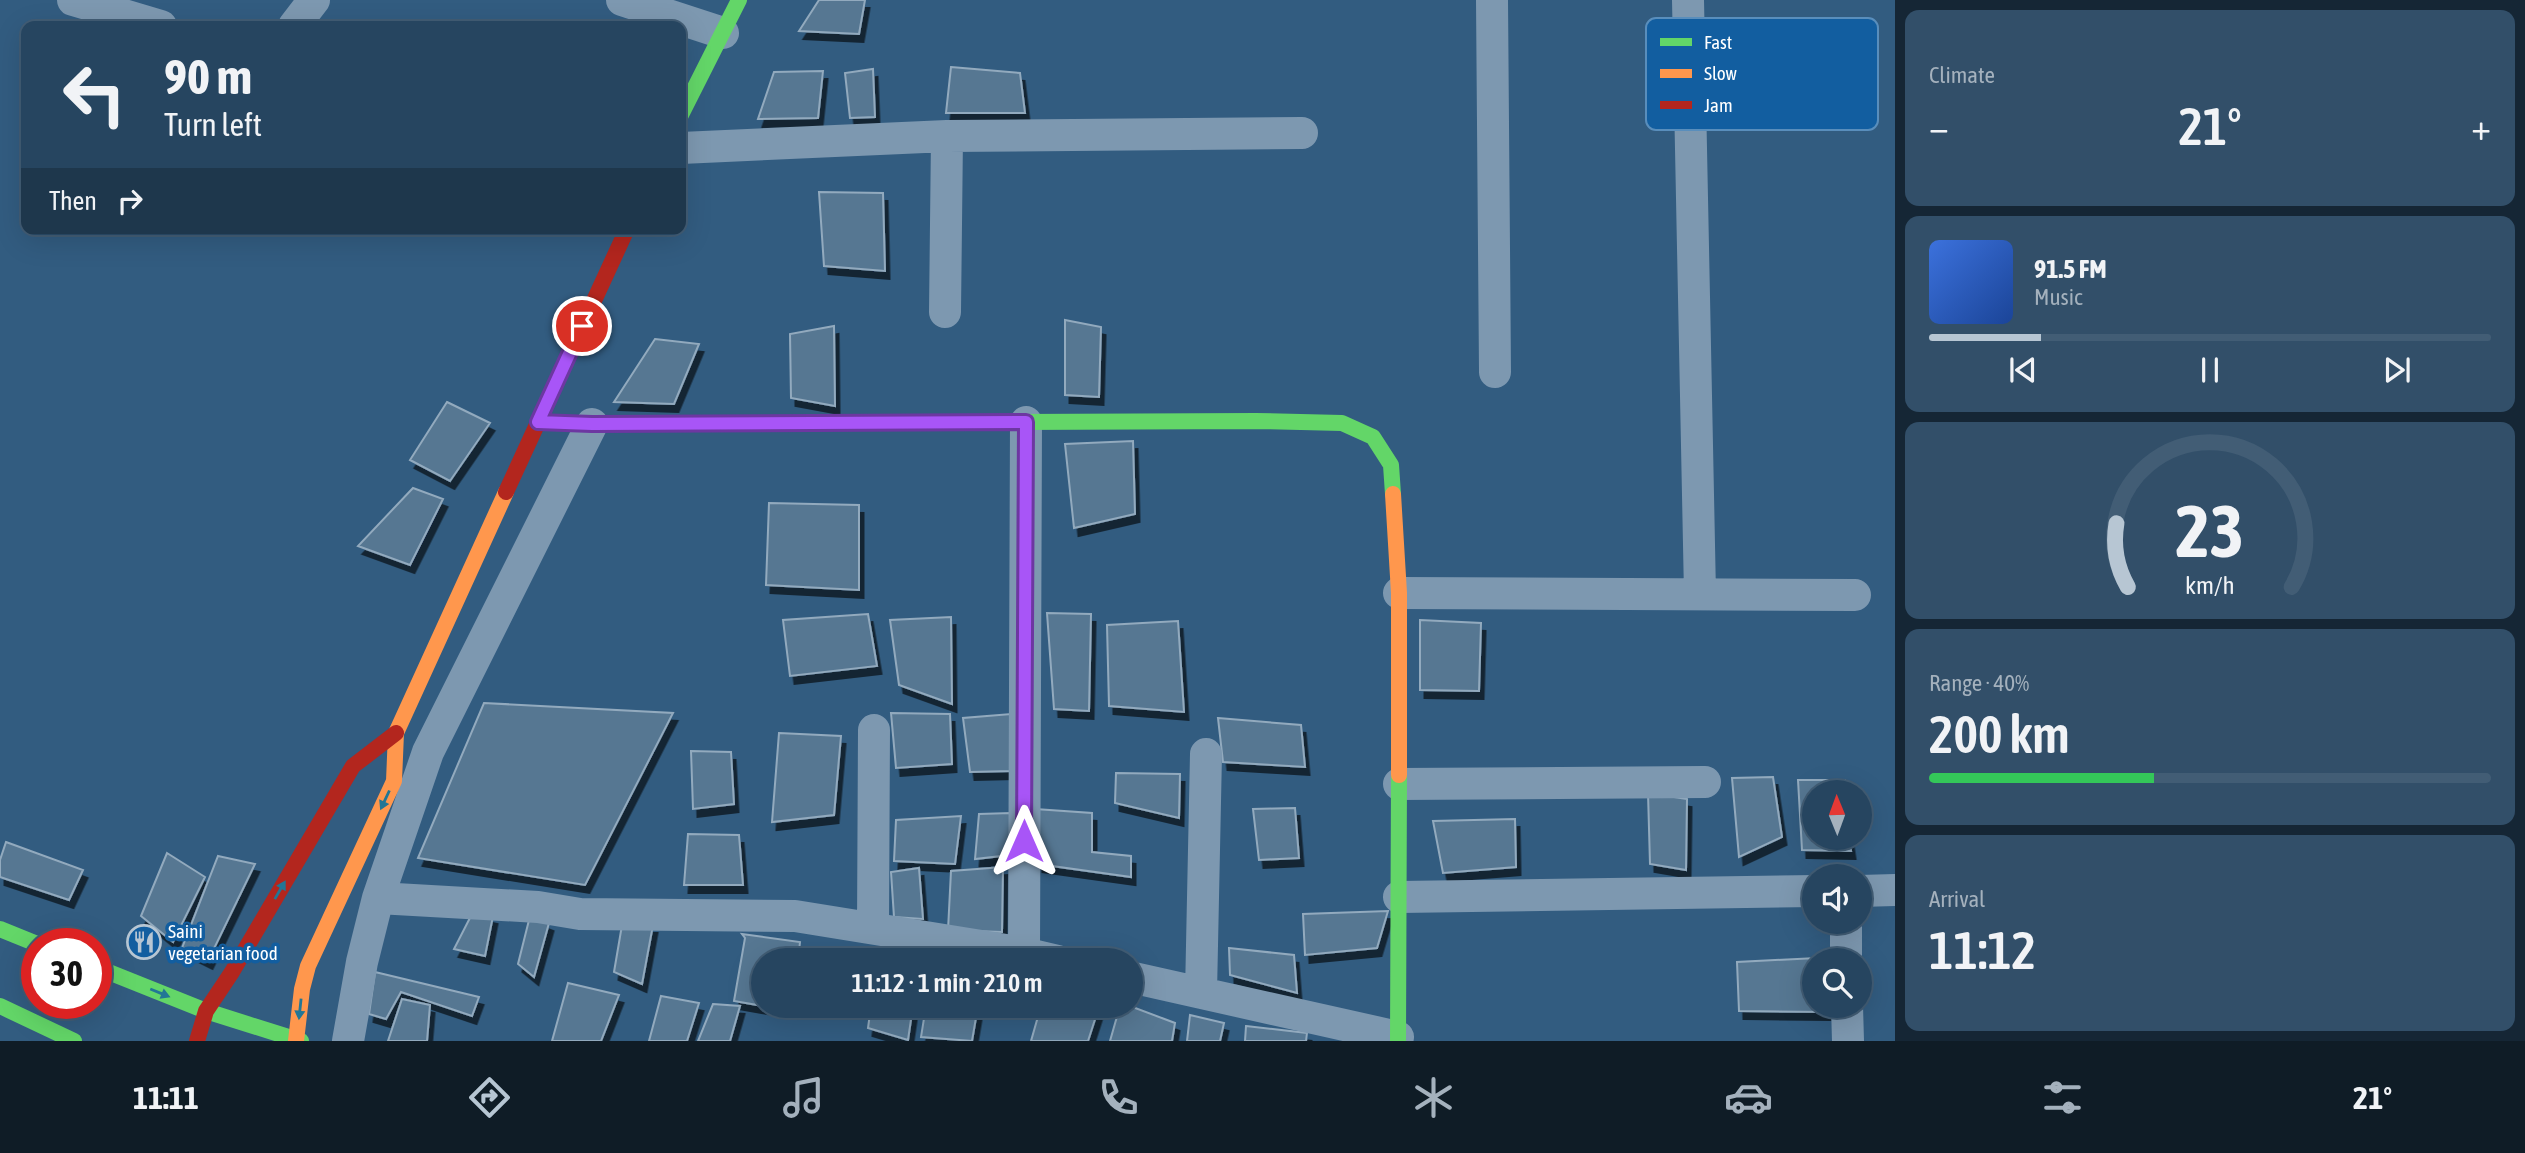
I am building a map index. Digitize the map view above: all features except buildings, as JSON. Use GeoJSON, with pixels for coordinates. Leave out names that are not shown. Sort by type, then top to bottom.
{"type":"FeatureCollection","features":[{"type":"Feature","properties":{"kind":"street"},"geometry":{"type":"LineString","coordinates":[[73,0],[145,21]]}},
{"type":"Feature","properties":{"kind":"street"},"geometry":{"type":"LineString","coordinates":[[298,21],[314,0]]}},
{"type":"Feature","properties":{"kind":"street"},"geometry":{"type":"LineString","coordinates":[[622,0],[723,33]]}},
{"type":"Feature","properties":{"kind":"street"},"geometry":{"type":"LineString","coordinates":[[686,105],[739,0]]}},
{"type":"Feature","properties":{"kind":"street"},"geometry":{"type":"LineString","coordinates":[[1492,0],[1495,372]]}},
{"type":"Feature","properties":{"kind":"street"},"geometry":{"type":"LineString","coordinates":[[1688,0],[1688,18]]}},
{"type":"Feature","properties":{"kind":"street"},"geometry":{"type":"LineString","coordinates":[[1691,130],[1700,594]]}},
{"type":"Feature","properties":{"kind":"street"},"geometry":{"type":"LineString","coordinates":[[686,148],[947,136],[1303,133]]}},
{"type":"Feature","properties":{"kind":"street"},"geometry":{"type":"LineString","coordinates":[[945,312],[947,136]]}},
{"type":"Feature","properties":{"kind":"street"},"geometry":{"type":"LineString","coordinates":[[112,973],[206,1011],[298,1041],[302,989],[308,966],[394,780],[396,733],[624,235]]}},
{"type":"Feature","properties":{"kind":"street"},"geometry":{"type":"LineString","coordinates":[[538,422],[1256,421],[1342,423],[1373,437],[1391,465],[1399,593],[1398,1039],[1143,980]]}},
{"type":"Feature","properties":{"kind":"street"},"geometry":{"type":"LineString","coordinates":[[1024,948],[1026,422]]}},
{"type":"Feature","properties":{"kind":"street"},"geometry":{"type":"LineString","coordinates":[[348,1041],[362,962],[378,898],[428,752],[592,424]]}},
{"type":"Feature","properties":{"kind":"street"},"geometry":{"type":"LineString","coordinates":[[1399,593],[1855,595]]}},
{"type":"Feature","properties":{"kind":"street"},"geometry":{"type":"LineString","coordinates":[[873,929],[874,730]]}},
{"type":"Feature","properties":{"kind":"street"},"geometry":{"type":"LineString","coordinates":[[197,1041],[206,1011],[232,972],[353,766],[396,733]]}},
{"type":"Feature","properties":{"kind":"street"},"geometry":{"type":"LineString","coordinates":[[1201,993],[1206,754]]}},
{"type":"Feature","properties":{"kind":"street"},"geometry":{"type":"LineString","coordinates":[[1399,784],[1705,782]]}},
{"type":"Feature","properties":{"kind":"street"},"geometry":{"type":"LineString","coordinates":[[1872,891],[1895,890]]}},
{"type":"Feature","properties":{"kind":"street"},"geometry":{"type":"LineString","coordinates":[[1399,897],[1802,891]]}},
{"type":"Feature","properties":{"kind":"street"},"geometry":{"type":"LineString","coordinates":[[378,898],[538,907],[580,914],[795,916],[993,948]]}},
{"type":"Feature","properties":{"kind":"street"},"geometry":{"type":"LineString","coordinates":[[0,929],[21,938]]}},
{"type":"Feature","properties":{"kind":"street"},"geometry":{"type":"LineString","coordinates":[[0,1006],[74,1041]]}},
{"type":"Feature","properties":{"kind":"street"},"geometry":{"type":"LineString","coordinates":[[1847,1018],[1848,1041]]}},
{"type":"Feature","properties":{"kind":"traffic: fast"},"geometry":{"type":"LineString","coordinates":[[686,105],[739,0]]}},
{"type":"Feature","properties":{"kind":"traffic: fast"},"geometry":{"type":"LineString","coordinates":[[1003,422],[1342,423],[1373,437],[1391,465],[1393,494]]}},
{"type":"Feature","properties":{"kind":"traffic: fast"},"geometry":{"type":"LineString","coordinates":[[1398,1041],[1399,775]]}},
{"type":"Feature","properties":{"kind":"traffic: fast"},"geometry":{"type":"LineString","coordinates":[[0,929],[21,938]]}},
{"type":"Feature","properties":{"kind":"traffic: fast"},"geometry":{"type":"LineString","coordinates":[[112,973],[206,1011],[301,1041]]}},
{"type":"Feature","properties":{"kind":"traffic: fast"},"geometry":{"type":"LineString","coordinates":[[0,1006],[74,1041]]}},
{"type":"Feature","properties":{"kind":"traffic: slow"},"geometry":{"type":"LineString","coordinates":[[538,422],[1003,422]]}},
{"type":"Feature","properties":{"kind":"traffic: slow"},"geometry":{"type":"LineString","coordinates":[[296,1041],[302,989],[308,966],[394,781],[396,733],[506,492]]}},
{"type":"Feature","properties":{"kind":"traffic: slow"},"geometry":{"type":"LineString","coordinates":[[1393,494],[1399,593],[1399,775]]}},
{"type":"Feature","properties":{"kind":"traffic: jam"},"geometry":{"type":"LineString","coordinates":[[506,492],[624,235]]}},
{"type":"Feature","properties":{"kind":"traffic: jam"},"geometry":{"type":"LineString","coordinates":[[197,1041],[206,1011],[232,972],[353,766],[396,733]]}},
{"type":"Feature","properties":{"kind":"place","name":"Saini vegetarian food"},"geometry":{"type":"Point","coordinates":[144,942]}},
{"type":"Feature","properties":{"kind":"route"},"geometry":{"type":"LineString","coordinates":[[582,326],[538,422],[1026,422],[1024,841]]}}]}
